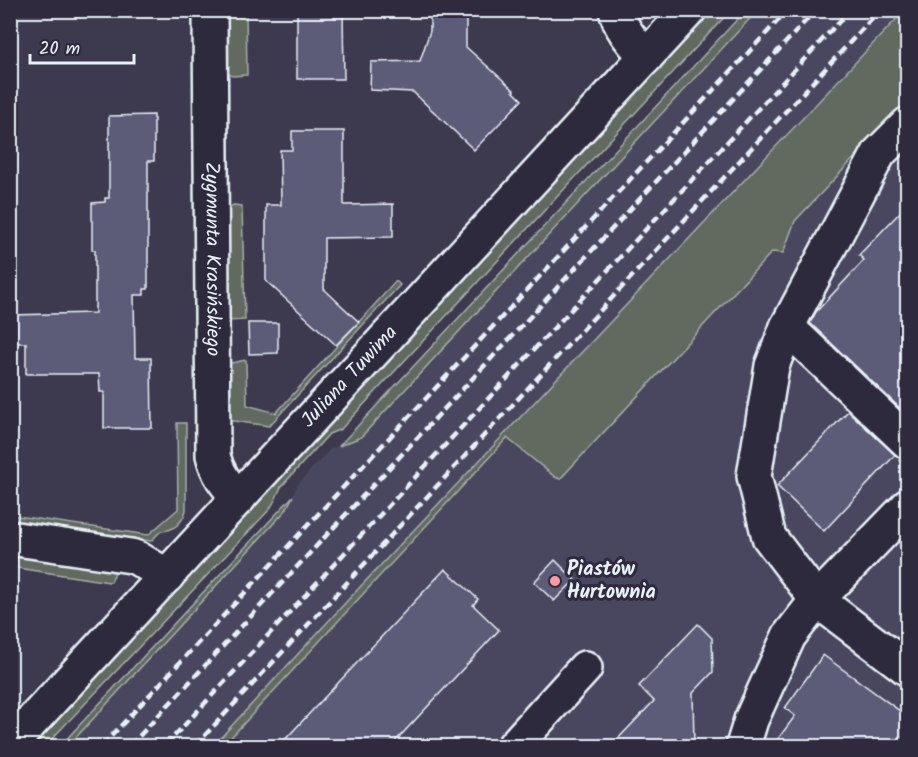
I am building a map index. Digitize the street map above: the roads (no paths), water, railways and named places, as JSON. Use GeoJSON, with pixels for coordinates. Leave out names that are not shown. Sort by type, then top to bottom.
{"type":"FeatureCollection","features":[{"type":"Feature","properties":{"kind":"street","name":"Zygmunta Krasińskiego"},"geometry":{"type":"LineString","coordinates":[[210,10],[213,454],[222,479],[239,498]]}},
{"type":"Feature","properties":{"kind":"street"},"geometry":{"type":"LineString","coordinates":[[616,10],[627,33],[646,57]]}},
{"type":"Feature","properties":{"kind":"street","name":"Juliana Tuwima"},"geometry":{"type":"LineString","coordinates":[[10,745],[689,10]]}},
{"type":"Feature","properties":{"kind":"street"},"geometry":{"type":"LineString","coordinates":[[908,124],[879,153],[787,327],[772,366],[754,476],[769,537],[817,600],[908,669]]}},
{"type":"Feature","properties":{"kind":"street"},"geometry":{"type":"LineString","coordinates":[[787,327],[908,442]]}},
{"type":"Feature","properties":{"kind":"street"},"geometry":{"type":"LineString","coordinates":[[743,747],[751,720],[789,636],[817,600],[908,506]]}},
{"type":"Feature","properties":{"kind":"street"},"geometry":{"type":"LineString","coordinates":[[10,538],[131,556],[167,576]]}},
{"type":"Feature","properties":{"kind":"street"},"geometry":{"type":"LineString","coordinates":[[514,747],[585,668]]}},
{"type":"Feature","properties":{"kind":"railway"},"geometry":{"type":"LineString","coordinates":[[102,746],[788,10]]}},
{"type":"Feature","properties":{"kind":"railway"},"geometry":{"type":"LineString","coordinates":[[130,746],[816,10]]}},
{"type":"Feature","properties":{"kind":"railway"},"geometry":{"type":"LineString","coordinates":[[165,746],[850,10]]}},
{"type":"Feature","properties":{"kind":"railway"},"geometry":{"type":"LineString","coordinates":[[195,746],[880,10]]}},
{"type":"Feature","properties":{"kind":"place","name":"Piastów Hurtownia"},"geometry":{"type":"Point","coordinates":[555,581]}}]}
